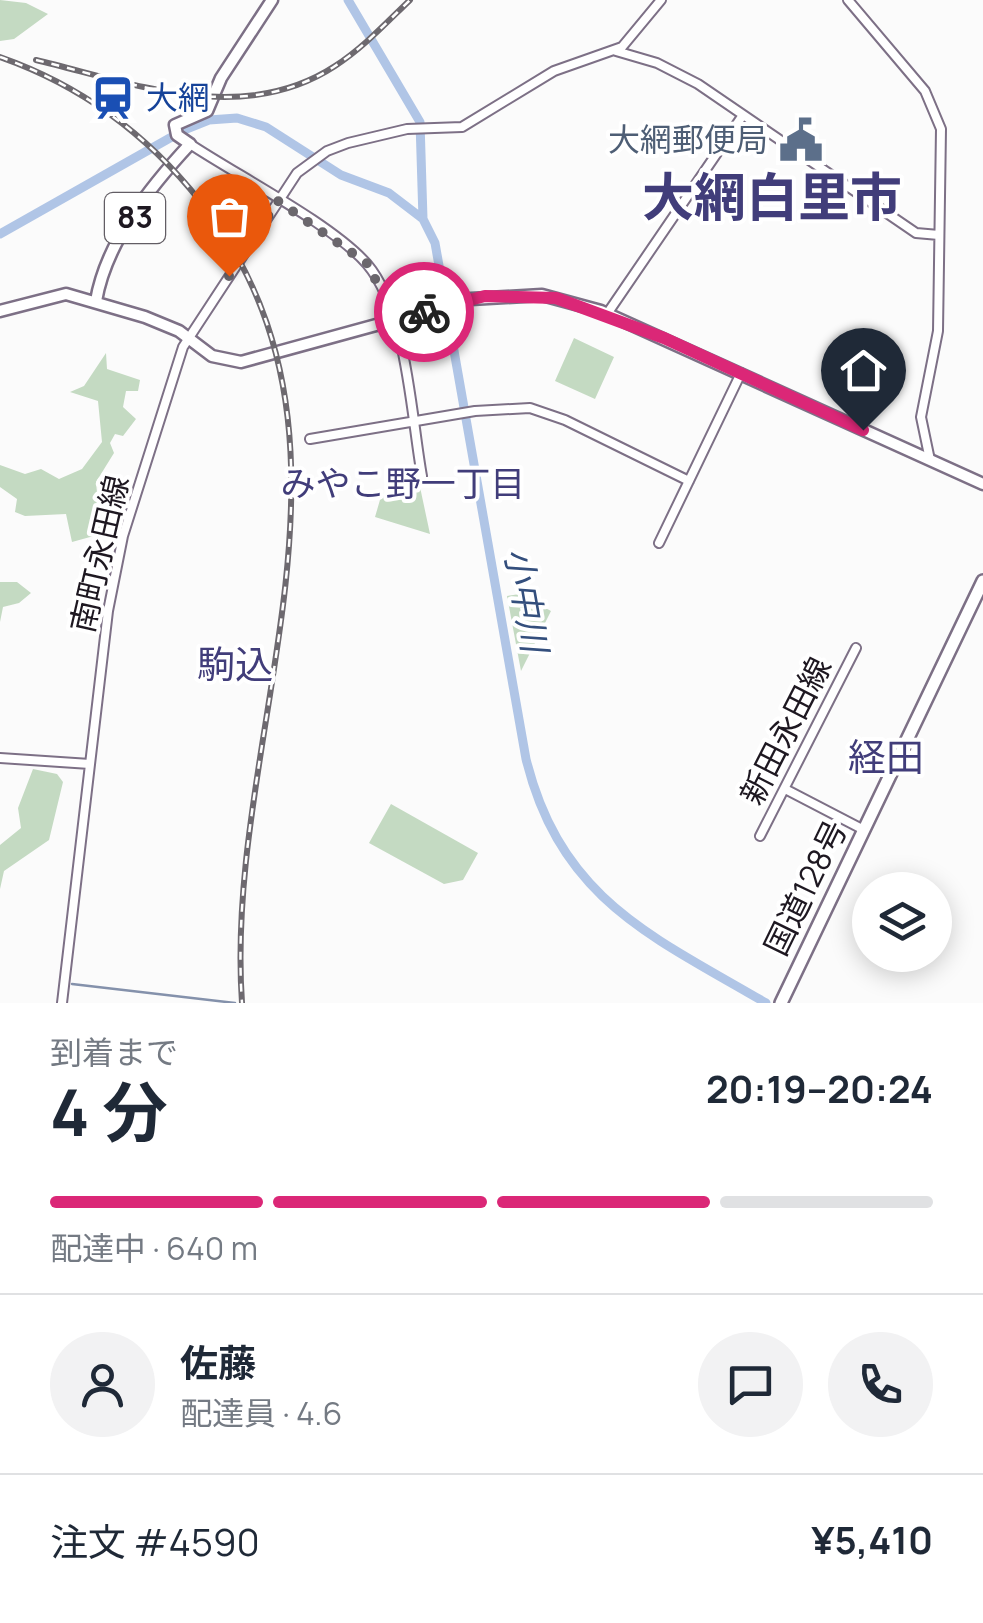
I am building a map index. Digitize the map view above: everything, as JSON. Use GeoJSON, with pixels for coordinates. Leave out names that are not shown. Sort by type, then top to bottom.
{"type":"FeatureCollection","features":[{"type":"Feature","properties":{"kind":"highway","name":"国道128号"},"geometry":{"type":"LineString","coordinates":[[782,1002],[983,580]]}},
{"type":"Feature","properties":{"kind":"main road","name":"83"},"geometry":{"type":"LineString","coordinates":[[96,301],[101,271],[110,251],[162,174],[190,144],[177,135],[175,125],[207,111],[222,78],[272,0]]}},
{"type":"Feature","properties":{"kind":"main road"},"geometry":{"type":"LineString","coordinates":[[0,311],[54,294],[96,301],[188,338],[212,356],[241,362],[485,296],[542,296],[607,314],[983,484]]}},
{"type":"Feature","properties":{"kind":"street","name":"南町永田線"},"geometry":{"type":"LineString","coordinates":[[62,1003],[117,562],[188,338],[296,174],[315,159],[339,146],[394,132],[462,127],[554,70],[626,45],[662,0]]}},
{"type":"Feature","properties":{"kind":"street"},"geometry":{"type":"LineString","coordinates":[[848,0],[925,91],[941,130],[937,344],[921,417],[930,461]]}},
{"type":"Feature","properties":{"kind":"street"},"geometry":{"type":"LineString","coordinates":[[616,51],[656,63],[698,84],[916,233],[939,235]]}},
{"type":"Feature","properties":{"kind":"street"},"geometry":{"type":"LineString","coordinates":[[607,314],[743,115]]}},
{"type":"Feature","properties":{"kind":"street"},"geometry":{"type":"LineString","coordinates":[[190,144],[368,264],[395,321],[422,476]]}},
{"type":"Feature","properties":{"kind":"street"},"geometry":{"type":"LineString","coordinates":[[659,543],[740,373]]}},
{"type":"Feature","properties":{"kind":"street"},"geometry":{"type":"LineString","coordinates":[[310,440],[514,407],[542,410],[689,480]]}},
{"type":"Feature","properties":{"kind":"street","name":"新田永田線"},"geometry":{"type":"LineString","coordinates":[[760,836],[787,790],[856,648]]}},
{"type":"Feature","properties":{"kind":"street"},"geometry":{"type":"LineString","coordinates":[[0,758],[90,764]]}},
{"type":"Feature","properties":{"kind":"street"},"geometry":{"type":"LineString","coordinates":[[787,790],[864,830]]}},
{"type":"Feature","properties":{"kind":"green space"},"geometry":{"type":"Polygon","coordinates":[[[0,0],[26,3],[48,14],[14,39],[0,41],[0,0]]]}},
{"type":"Feature","properties":{"kind":"green space"},"geometry":{"type":"Polygon","coordinates":[[[574,338],[614,357],[595,399],[555,381],[574,338]]]}},
{"type":"Feature","properties":{"kind":"green space"},"geometry":{"type":"Polygon","coordinates":[[[106,353],[107,369],[140,380],[138,391],[126,391],[123,407],[136,419],[123,436],[115,434],[110,443],[114,453],[96,482],[101,534],[72,542],[66,514],[25,516],[15,512],[17,499],[0,487],[0,465],[25,474],[41,469],[59,479],[82,469],[102,442],[98,401],[70,392],[84,386],[106,353]]]}},
{"type":"Feature","properties":{"kind":"green space"},"geometry":{"type":"Polygon","coordinates":[[[420,487],[430,534],[375,517],[382,493],[420,487]]]}},
{"type":"Feature","properties":{"kind":"green space"},"geometry":{"type":"Polygon","coordinates":[[[0,582],[17,582],[31,593],[19,603],[3,607],[0,622],[0,582]]]}},
{"type":"Feature","properties":{"kind":"green space"},"geometry":{"type":"Polygon","coordinates":[[[520,594],[551,611],[521,671],[507,596],[520,594]]]}},
{"type":"Feature","properties":{"kind":"green space"},"geometry":{"type":"Polygon","coordinates":[[[33,769],[57,774],[63,782],[49,840],[4,871],[0,889],[0,845],[21,828],[18,808],[33,769]]]}},
{"type":"Feature","properties":{"kind":"green space"},"geometry":{"type":"Polygon","coordinates":[[[391,804],[478,853],[463,880],[444,884],[369,843],[391,804]]]}},
{"type":"Feature","properties":{"kind":"waterway"},"geometry":{"type":"LineString","coordinates":[[348,0],[420,122],[423,219]]}},
{"type":"Feature","properties":{"kind":"waterway","name":"小中川"},"geometry":{"type":"LineString","coordinates":[[0,234],[184,130],[209,120],[237,118],[266,127],[341,175],[389,193],[423,219],[435,243],[526,759],[542,807],[562,847],[616,909],[649,934],[766,1003]]}},
{"type":"Feature","properties":{"kind":"waterway"},"geometry":{"type":"LineString","coordinates":[[72,984],[235,1003]]}},
{"type":"Feature","properties":{"kind":"railway"},"geometry":{"type":"LineString","coordinates":[[36,60],[187,94],[263,94],[299,84],[335,66],[410,0]]}},
{"type":"Feature","properties":{"kind":"railway"},"geometry":{"type":"LineString","coordinates":[[0,57],[58,82],[110,114],[158,154],[200,201],[255,293],[284,390],[291,489],[285,591],[242,901],[242,1003]]}},
{"type":"Feature","properties":{"kind":"way so far"},"geometry":{"type":"LineString","coordinates":[[229,276],[278,201],[368,264],[395,321],[424,312]]}},
{"type":"Feature","properties":{"kind":"place","name":"大網"},"geometry":{"type":"Point","coordinates":[113,98]}},
{"type":"Feature","properties":{"kind":"place","name":"大網郵便局"},"geometry":{"type":"Point","coordinates":[801,140]}},
{"type":"Feature","properties":{"kind":"district","name":"大網白里市"},"geometry":{"type":"Point","coordinates":[772,198]}},
{"type":"Feature","properties":{"kind":"district","name":"みやこ野一丁目"},"geometry":{"type":"Point","coordinates":[403,484]}},
{"type":"Feature","properties":{"kind":"district","name":"駒込"},"geometry":{"type":"Point","coordinates":[235,665]}},
{"type":"Feature","properties":{"kind":"district","name":"経田"},"geometry":{"type":"Point","coordinates":[886,758]}},
{"type":"Feature","properties":{"kind":"route"},"geometry":{"type":"LineString","coordinates":[[424,312],[485,296],[556,298],[600,311],[664,338],[863,430]]}}]}
